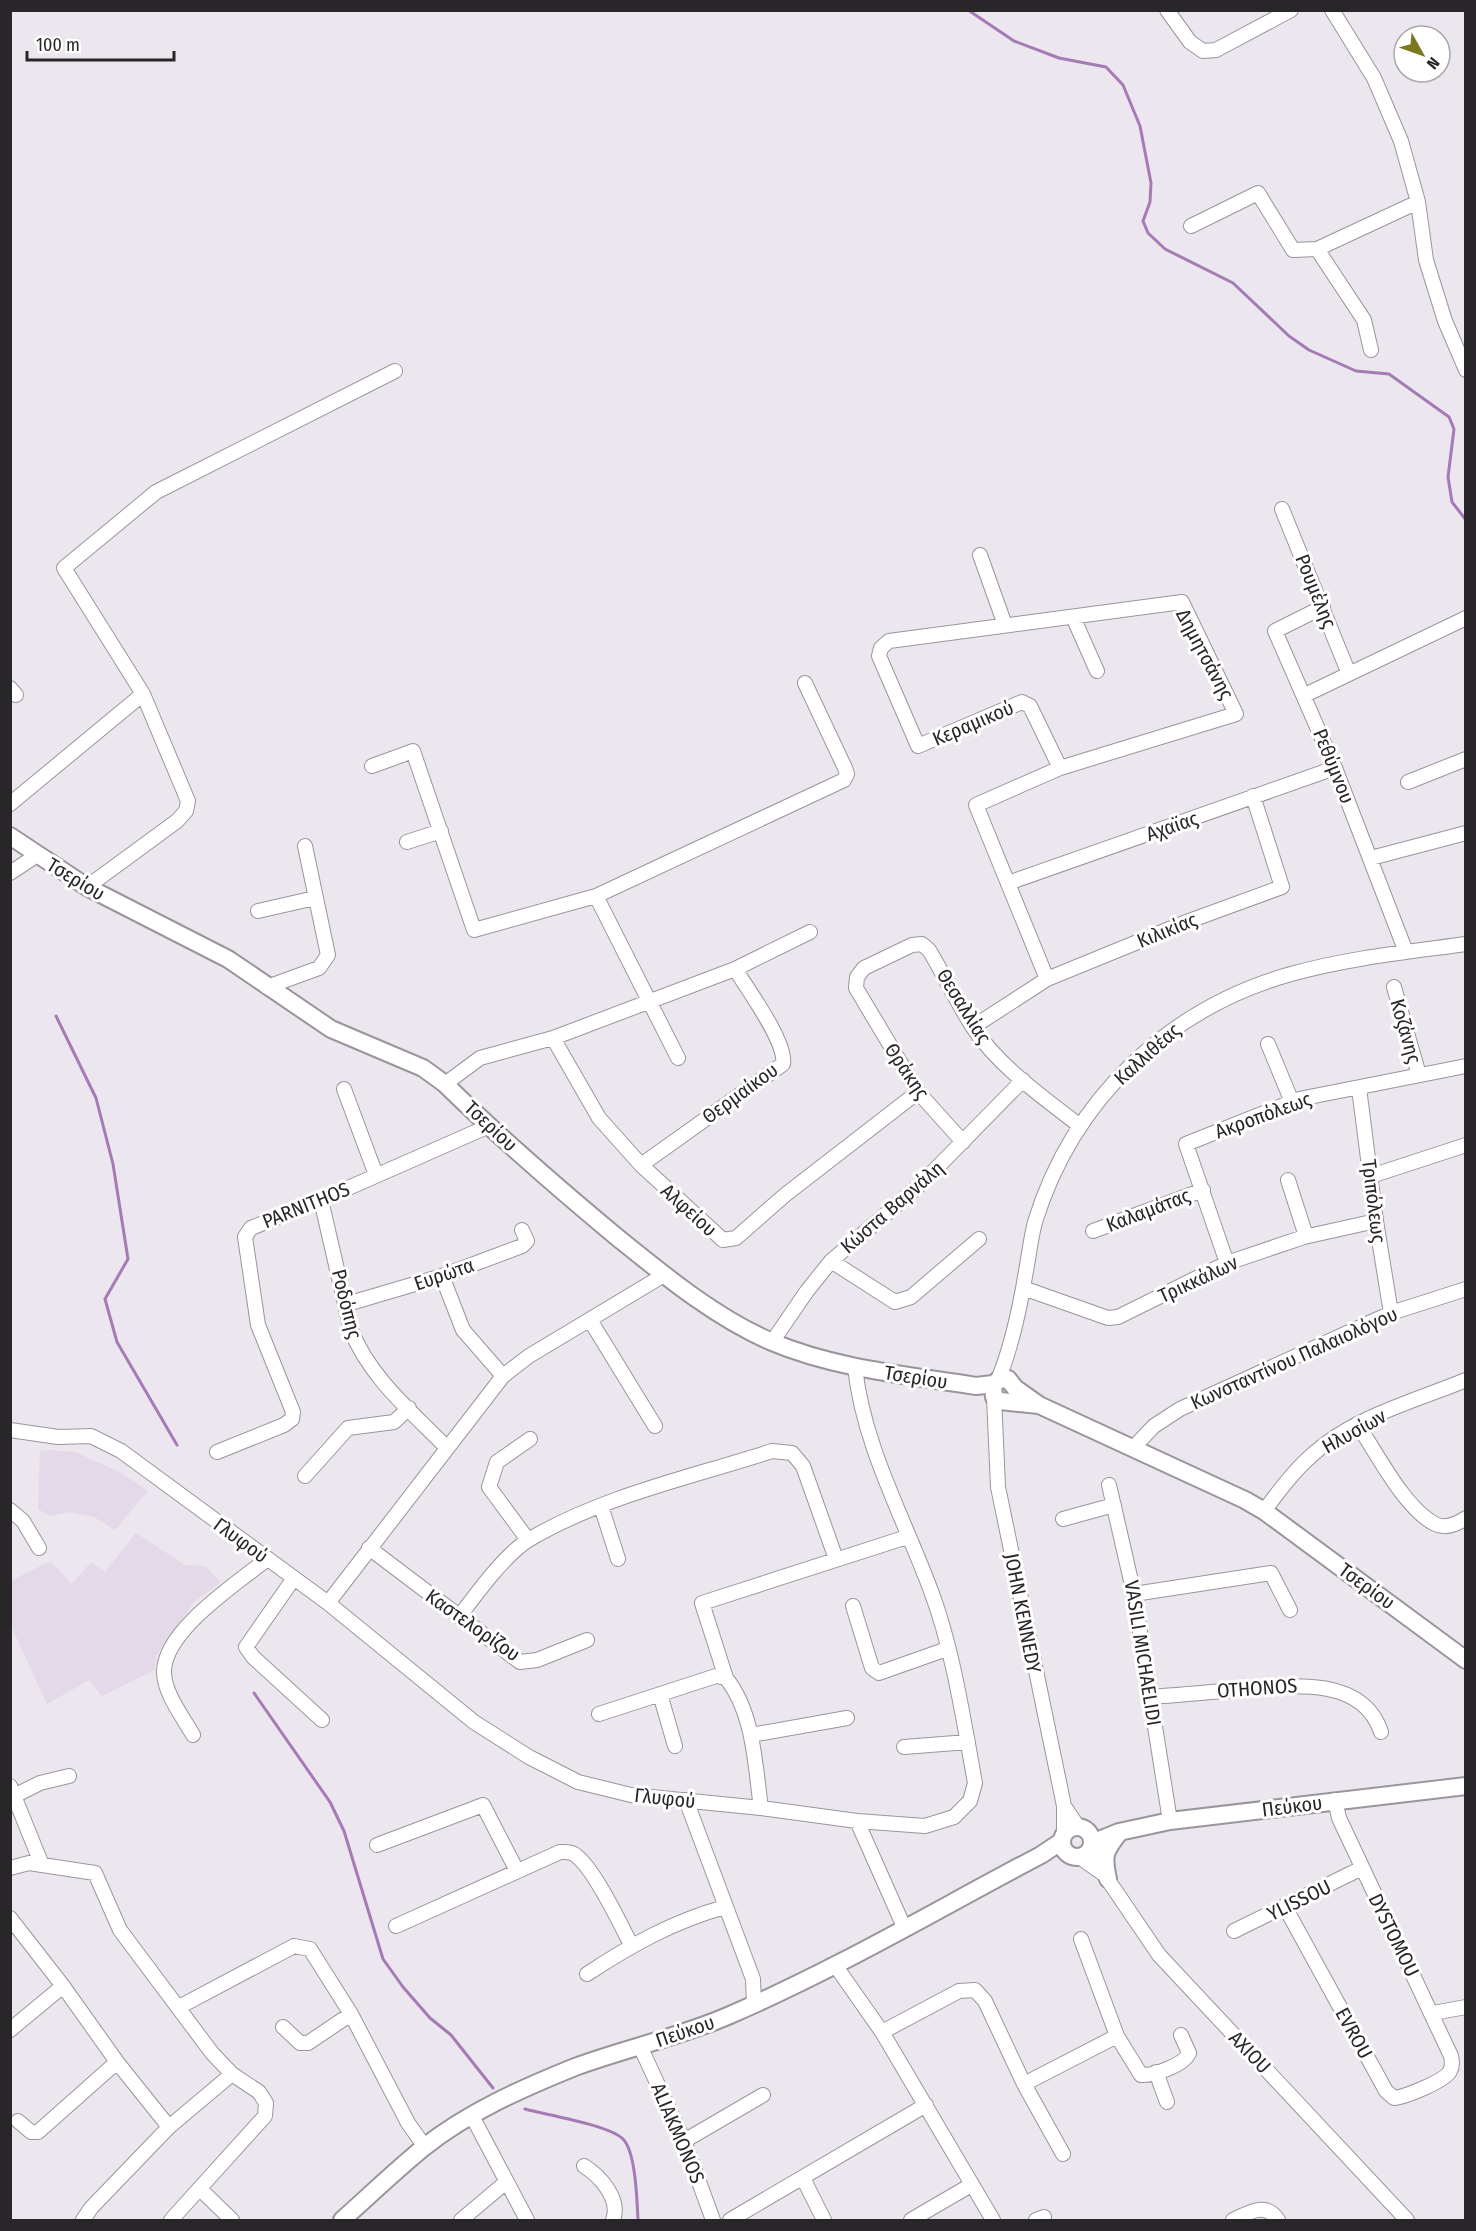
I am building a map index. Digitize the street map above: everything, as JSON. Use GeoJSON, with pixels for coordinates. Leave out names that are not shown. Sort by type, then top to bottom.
{"type":"FeatureCollection","features":[{"type":"Feature","properties":{"kind":"main road","name":"Τσερίου"},"geometry":{"type":"LineString","coordinates":[[10,836],[87,887],[228,959],[331,1029],[423,1068],[445,1084],[571,1198],[664,1275],[715,1310],[772,1342],[855,1367],[1002,1391],[1134,1447],[1264,1511],[1466,1660]]}},
{"type":"Feature","properties":{"kind":"main road","name":"Πεύκου"},"geometry":{"type":"LineString","coordinates":[[342,2220],[425,2147],[472,2116],[566,2071],[686,2033],[754,2004],[835,1965],[1041,1855],[1078,1842],[1170,1821],[1466,1786]]}},
{"type":"Feature","properties":{"kind":"main road"},"geometry":{"type":"LineString","coordinates":[[1106,1877],[1103,1858],[1108,1846],[1119,1832]]}},
{"type":"Feature","properties":{"kind":"street"},"geometry":{"type":"LineString","coordinates":[[1167,10],[1190,42],[1203,51],[1216,50],[1291,10]]}},
{"type":"Feature","properties":{"kind":"street"},"geometry":{"type":"LineString","coordinates":[[1332,10],[1374,78],[1401,141],[1418,202],[1426,260],[1445,321],[1466,370]]}},
{"type":"Feature","properties":{"kind":"street"},"geometry":{"type":"LineString","coordinates":[[1191,226],[1258,193],[1293,250],[1317,249],[1418,202]]}},
{"type":"Feature","properties":{"kind":"street"},"geometry":{"type":"LineString","coordinates":[[1317,249],[1364,320],[1371,350]]}},
{"type":"Feature","properties":{"kind":"street"},"geometry":{"type":"LineString","coordinates":[[87,887],[177,821],[186,811],[188,801],[143,694],[64,568],[156,492],[395,371]]}},
{"type":"Feature","properties":{"kind":"street","name":"Ρουμέλης"},"geometry":{"type":"LineString","coordinates":[[1282,508],[1349,674]]}},
{"type":"Feature","properties":{"kind":"street"},"geometry":{"type":"LineString","coordinates":[[980,555],[1005,626]]}},
{"type":"Feature","properties":{"kind":"street","name":"Δημητσάνης"},"geometry":{"type":"LineString","coordinates":[[881,648],[889,641],[1182,602],[1236,714],[1060,768]]}},
{"type":"Feature","properties":{"kind":"street","name":"Ρεθύμνου"},"geometry":{"type":"LineString","coordinates":[[1323,607],[1275,631],[1305,695],[1335,768],[1406,952]]}},
{"type":"Feature","properties":{"kind":"street"},"geometry":{"type":"LineString","coordinates":[[1073,616],[1097,671]]}},
{"type":"Feature","properties":{"kind":"street"},"geometry":{"type":"LineString","coordinates":[[1305,695],[1466,618]]}},
{"type":"Feature","properties":{"kind":"street","name":"Κεραμικού"},"geometry":{"type":"LineString","coordinates":[[881,648],[879,656],[918,746],[1022,702],[1030,706],[1060,768]]}},
{"type":"Feature","properties":{"kind":"street"},"geometry":{"type":"LineString","coordinates":[[372,766],[413,751],[474,930],[596,896],[844,780],[847,774],[845,768],[804,683]]}},
{"type":"Feature","properties":{"kind":"street"},"geometry":{"type":"LineString","coordinates":[[10,804],[143,694]]}},
{"type":"Feature","properties":{"kind":"street"},"geometry":{"type":"LineString","coordinates":[[1408,782],[1466,759]]}},
{"type":"Feature","properties":{"kind":"street"},"geometry":{"type":"LineString","coordinates":[[1047,979],[976,805],[1060,768]]}},
{"type":"Feature","properties":{"kind":"street","name":"Αχαϊας"},"geometry":{"type":"LineString","coordinates":[[1008,883],[1096,850],[1158,832],[1335,768]]}},
{"type":"Feature","properties":{"kind":"street","name":"Κιλικίας"},"geometry":{"type":"LineString","coordinates":[[973,1027],[1047,979],[1189,921],[1282,888],[1253,796]]}},
{"type":"Feature","properties":{"kind":"street"},"geometry":{"type":"LineString","coordinates":[[407,842],[441,831]]}},
{"type":"Feature","properties":{"kind":"street"},"geometry":{"type":"LineString","coordinates":[[1371,858],[1466,833]]}},
{"type":"Feature","properties":{"kind":"street"},"geometry":{"type":"LineString","coordinates":[[267,987],[319,968],[325,963],[328,955],[305,846]]}},
{"type":"Feature","properties":{"kind":"street"},"geometry":{"type":"LineString","coordinates":[[10,873],[37,855]]}},
{"type":"Feature","properties":{"kind":"street"},"geometry":{"type":"LineString","coordinates":[[596,896],[678,1058]]}},
{"type":"Feature","properties":{"kind":"street"},"geometry":{"type":"LineString","coordinates":[[258,911],[315,898]]}},
{"type":"Feature","properties":{"kind":"street"},"geometry":{"type":"LineString","coordinates":[[445,1084],[480,1058],[553,1038],[735,969],[810,932]]}},
{"type":"Feature","properties":{"kind":"street","name":"Καλλιθέας"},"geometry":{"type":"LineString","coordinates":[[1007,1358],[1035,1223],[1051,1178],[1080,1126],[1113,1083],[1155,1041],[1186,1019],[1243,990],[1291,974],[1406,952],[1466,944]]}},
{"type":"Feature","properties":{"kind":"street","name":"Θεσαλλίας"},"geometry":{"type":"LineString","coordinates":[[860,994],[856,983],[864,968],[912,945],[922,945],[929,950],[973,1027],[1023,1080],[1080,1126]]}},
{"type":"Feature","properties":{"kind":"street","name":"Θερμαίκου"},"geometry":{"type":"LineString","coordinates":[[641,1166],[783,1064],[782,1052],[766,1017],[735,969]]}},
{"type":"Feature","properties":{"kind":"street","name":"Κοζάνης"},"geometry":{"type":"LineString","coordinates":[[1394,987],[1419,1076]]}},
{"type":"Feature","properties":{"kind":"street","name":"Θράκης"},"geometry":{"type":"LineString","coordinates":[[860,994],[918,1092],[963,1142]]}},
{"type":"Feature","properties":{"kind":"street","name":"Αλφείου"},"geometry":{"type":"LineString","coordinates":[[553,1038],[599,1118],[641,1166],[723,1240],[731,1240],[918,1092]]}},
{"type":"Feature","properties":{"kind":"street"},"geometry":{"type":"LineString","coordinates":[[1268,1044],[1292,1102]]}},
{"type":"Feature","properties":{"kind":"street","name":"Ακροπόλεως"},"geometry":{"type":"LineString","coordinates":[[1227,1263],[1186,1144],[1292,1102],[1466,1066]]}},
{"type":"Feature","properties":{"kind":"street","name":"Κώστα Βαρνάλη"},"geometry":{"type":"LineString","coordinates":[[772,1342],[831,1261],[921,1185],[1023,1080]]}},
{"type":"Feature","properties":{"kind":"street","name":"Τριπόλεως"},"geometry":{"type":"LineString","coordinates":[[1359,1088],[1376,1221],[1391,1313]]}},
{"type":"Feature","properties":{"kind":"street"},"geometry":{"type":"LineString","coordinates":[[344,1089],[376,1175]]}},
{"type":"Feature","properties":{"kind":"street","name":"PARNITHOS"},"geometry":{"type":"LineString","coordinates":[[217,1452],[284,1425],[292,1419],[293,1412],[258,1325],[246,1248],[247,1232],[251,1227],[321,1200],[489,1126]]}},
{"type":"Feature","properties":{"kind":"street"},"geometry":{"type":"LineString","coordinates":[[1371,1176],[1466,1145]]}},
{"type":"Feature","properties":{"kind":"street"},"geometry":{"type":"LineString","coordinates":[[1288,1180],[1306,1236]]}},
{"type":"Feature","properties":{"kind":"street","name":"Καλαμάτας"},"geometry":{"type":"LineString","coordinates":[[1093,1231],[1203,1190]]}},
{"type":"Feature","properties":{"kind":"street","name":"Ροδόπης"},"geometry":{"type":"LineString","coordinates":[[321,1200],[347,1304],[351,1330],[369,1366],[447,1448]]}},
{"type":"Feature","properties":{"kind":"street","name":"Τρικκάλων"},"geometry":{"type":"LineString","coordinates":[[1023,1288],[1108,1318],[1118,1317],[1227,1263],[1306,1236],[1376,1221]]}},
{"type":"Feature","properties":{"kind":"street","name":"Ευρώτα"},"geometry":{"type":"LineString","coordinates":[[347,1304],[442,1276],[522,1246],[526,1241],[522,1230]]}},
{"type":"Feature","properties":{"kind":"street"},"geometry":{"type":"LineString","coordinates":[[831,1261],[895,1302],[911,1297],[979,1239]]}},
{"type":"Feature","properties":{"kind":"street"},"geometry":{"type":"LineString","coordinates":[[328,1603],[503,1376],[529,1356],[664,1275]]}},
{"type":"Feature","properties":{"kind":"street"},"geometry":{"type":"LineString","coordinates":[[442,1276],[463,1330],[503,1376]]}},
{"type":"Feature","properties":{"kind":"street","name":"Κωνσταντίνου Παλαιολόγου"},"geometry":{"type":"LineString","coordinates":[[1134,1447],[1154,1426],[1180,1409],[1391,1313],[1466,1289]]}},
{"type":"Feature","properties":{"kind":"street"},"geometry":{"type":"LineString","coordinates":[[590,1320],[655,1426]]}},
{"type":"Feature","properties":{"kind":"street","name":"JOHN KENNEDY"},"geometry":{"type":"LineString","coordinates":[[1007,1358],[996,1419],[995,1448],[998,1487],[1064,1806],[1078,1842]]}},
{"type":"Feature","properties":{"kind":"street","name":"Γλυφού"},"geometry":{"type":"LineString","coordinates":[[10,1430],[58,1437],[91,1436],[121,1451],[328,1603],[474,1722],[529,1757],[578,1782],[618,1793],[857,1821],[925,1826],[954,1817],[970,1801],[975,1783],[968,1742],[932,1592],[907,1537],[858,1398],[855,1367]]}},
{"type":"Feature","properties":{"kind":"street","name":"Ηλυσίων"},"geometry":{"type":"LineString","coordinates":[[1264,1511],[1285,1481],[1313,1453],[1357,1424],[1466,1380]]}},
{"type":"Feature","properties":{"kind":"street"},"geometry":{"type":"LineString","coordinates":[[305,1476],[348,1428],[394,1422],[409,1408]]}},
{"type":"Feature","properties":{"kind":"street"},"geometry":{"type":"LineString","coordinates":[[1357,1424],[1413,1508],[1436,1525],[1455,1525],[1466,1518]]}},
{"type":"Feature","properties":{"kind":"street"},"geometry":{"type":"LineString","coordinates":[[528,1540],[489,1487],[497,1462],[530,1439]]}},
{"type":"Feature","properties":{"kind":"street"},"geometry":{"type":"LineString","coordinates":[[459,1617],[478,1590],[528,1540],[600,1506],[772,1452],[792,1453],[803,1466],[836,1559]]}},
{"type":"Feature","properties":{"kind":"street","name":"VASILI MICHAELIDI"},"geometry":{"type":"LineString","coordinates":[[1109,1485],[1134,1594],[1170,1821]]}},
{"type":"Feature","properties":{"kind":"street"},"geometry":{"type":"LineString","coordinates":[[1063,1519],[1114,1505]]}},
{"type":"Feature","properties":{"kind":"street"},"geometry":{"type":"LineString","coordinates":[[600,1506],[618,1559]]}},
{"type":"Feature","properties":{"kind":"street"},"geometry":{"type":"LineString","coordinates":[[10,1510],[23,1521],[39,1548]]}},
{"type":"Feature","properties":{"kind":"street"},"geometry":{"type":"LineString","coordinates":[[761,1808],[751,1735],[726,1678],[702,1603],[907,1537]]}},
{"type":"Feature","properties":{"kind":"street","name":"Καστελορίζου"},"geometry":{"type":"LineString","coordinates":[[369,1548],[520,1662],[537,1660],[587,1640]]}},
{"type":"Feature","properties":{"kind":"street"},"geometry":{"type":"LineString","coordinates":[[193,1734],[171,1696],[164,1673],[168,1652],[182,1632],[206,1609],[267,1558]]}},
{"type":"Feature","properties":{"kind":"street"},"geometry":{"type":"LineString","coordinates":[[1134,1594],[1271,1574],[1290,1610]]}},
{"type":"Feature","properties":{"kind":"street"},"geometry":{"type":"LineString","coordinates":[[294,1578],[246,1647],[253,1657],[322,1720]]}},
{"type":"Feature","properties":{"kind":"street"},"geometry":{"type":"LineString","coordinates":[[853,1606],[872,1668],[879,1673],[947,1649]]}},
{"type":"Feature","properties":{"kind":"street"},"geometry":{"type":"LineString","coordinates":[[599,1714],[716,1676],[726,1678]]}},
{"type":"Feature","properties":{"kind":"street","name":"OTHONOS"},"geometry":{"type":"LineString","coordinates":[[1150,1697],[1304,1684],[1335,1690],[1357,1702],[1376,1718],[1380,1732]]}},
{"type":"Feature","properties":{"kind":"street"},"geometry":{"type":"LineString","coordinates":[[660,1694],[675,1746]]}},
{"type":"Feature","properties":{"kind":"street"},"geometry":{"type":"LineString","coordinates":[[751,1735],[847,1718]]}},
{"type":"Feature","properties":{"kind":"street"},"geometry":{"type":"LineString","coordinates":[[904,1747],[968,1742]]}},
{"type":"Feature","properties":{"kind":"street"},"geometry":{"type":"LineString","coordinates":[[42,1865],[12,1791],[69,1776]]}},
{"type":"Feature","properties":{"kind":"street"},"geometry":{"type":"LineString","coordinates":[[686,1800],[753,1979],[754,2004]]}},
{"type":"Feature","properties":{"kind":"street","name":"DYSTOMOU"},"geometry":{"type":"LineString","coordinates":[[1335,1800],[1339,1818],[1452,2056],[1452,2068]]}},
{"type":"Feature","properties":{"kind":"street"},"geometry":{"type":"LineString","coordinates":[[376,1845],[483,1805],[517,1871]]}},
{"type":"Feature","properties":{"kind":"street"},"geometry":{"type":"LineString","coordinates":[[857,1821],[904,1927]]}},
{"type":"Feature","properties":{"kind":"street","name":"AXIOU"},"geometry":{"type":"LineString","coordinates":[[1078,1842],[1106,1877],[1159,1954],[1407,2220]]}},
{"type":"Feature","properties":{"kind":"street"},"geometry":{"type":"LineString","coordinates":[[396,1926],[560,1852],[576,1855],[601,1889],[631,1945]]}},
{"type":"Feature","properties":{"kind":"street"},"geometry":{"type":"LineString","coordinates":[[10,1868],[29,1863],[95,1873],[120,1930],[212,2053],[232,2074],[259,2092],[266,2103],[265,2116],[171,2220]]}},
{"type":"Feature","properties":{"kind":"street","name":"YLISSOU"},"geometry":{"type":"LineString","coordinates":[[1234,1930],[1362,1868]]}},
{"type":"Feature","properties":{"kind":"street"},"geometry":{"type":"LineString","coordinates":[[587,1974],[631,1945],[696,1915],[725,1907]]}},
{"type":"Feature","properties":{"kind":"street","name":"EVROU"},"geometry":{"type":"LineString","coordinates":[[1285,1907],[1386,2091],[1394,2098],[1402,2097],[1446,2076],[1452,2068]]}},
{"type":"Feature","properties":{"kind":"street"},"geometry":{"type":"LineString","coordinates":[[10,1918],[63,1986],[117,2062],[169,2127]]}},
{"type":"Feature","properties":{"kind":"street"},"geometry":{"type":"LineString","coordinates":[[1080,1939],[1117,2036],[1141,2075],[1156,2072],[1188,2057],[1181,2035]]}},
{"type":"Feature","properties":{"kind":"street"},"geometry":{"type":"LineString","coordinates":[[179,2007],[294,1946],[302,1945],[310,1949],[351,2013],[408,2123],[425,2147]]}},
{"type":"Feature","properties":{"kind":"street"},"geometry":{"type":"LineString","coordinates":[[835,1965],[882,2032],[993,2220]]}},
{"type":"Feature","properties":{"kind":"street"},"geometry":{"type":"LineString","coordinates":[[753,1979],[772,1994]]}},
{"type":"Feature","properties":{"kind":"street"},"geometry":{"type":"LineString","coordinates":[[10,2030],[63,1986]]}},
{"type":"Feature","properties":{"kind":"street"},"geometry":{"type":"LineString","coordinates":[[882,2032],[959,1991],[975,1990],[986,2001],[1024,2084],[1063,2154]]}},
{"type":"Feature","properties":{"kind":"street"},"geometry":{"type":"LineString","coordinates":[[1433,2013],[1466,2007]]}},
{"type":"Feature","properties":{"kind":"street"},"geometry":{"type":"LineString","coordinates":[[283,2027],[300,2043],[308,2043],[351,2013]]}},
{"type":"Feature","properties":{"kind":"street"},"geometry":{"type":"LineString","coordinates":[[1024,2084],[1117,2036]]}},
{"type":"Feature","properties":{"kind":"street","name":"ALIAKMONOS"},"geometry":{"type":"LineString","coordinates":[[640,2046],[684,2140],[713,2220]]}},
{"type":"Feature","properties":{"kind":"street"},"geometry":{"type":"LineString","coordinates":[[18,2121],[31,2132],[38,2132],[117,2062]]}},
{"type":"Feature","properties":{"kind":"street"},"geometry":{"type":"LineString","coordinates":[[1156,2072],[1167,2102]]}},
{"type":"Feature","properties":{"kind":"street"},"geometry":{"type":"LineString","coordinates":[[88,2219],[169,2127],[232,2074]]}},
{"type":"Feature","properties":{"kind":"street"},"geometry":{"type":"LineString","coordinates":[[684,2140],[763,2095]]}},
{"type":"Feature","properties":{"kind":"street"},"geometry":{"type":"LineString","coordinates":[[730,2220],[926,2105]]}},
{"type":"Feature","properties":{"kind":"street"},"geometry":{"type":"LineString","coordinates":[[472,2116],[505,2184],[526,2220]]}},
{"type":"Feature","properties":{"kind":"street"},"geometry":{"type":"LineString","coordinates":[[584,2166],[598,2174],[613,2199],[613,2220]]}},
{"type":"Feature","properties":{"kind":"street"},"geometry":{"type":"LineString","coordinates":[[803,2178],[824,2220]]}},
{"type":"Feature","properties":{"kind":"street"},"geometry":{"type":"LineString","coordinates":[[461,2220],[505,2184]]}},
{"type":"Feature","properties":{"kind":"street"},"geometry":{"type":"LineString","coordinates":[[911,2220],[971,2185]]}},
{"type":"Feature","properties":{"kind":"street"},"geometry":{"type":"LineString","coordinates":[[200,2189],[232,2220]]}},
{"type":"Feature","properties":{"kind":"street"},"geometry":{"type":"LineString","coordinates":[[1233,2220],[1255,2210],[1265,2210],[1278,2220]]}},
{"type":"Feature","properties":{"kind":"shaded area"},"geometry":{"type":"Polygon","coordinates":[[[40,1451],[75,1452],[118,1471],[148,1491],[115,1530],[94,1517],[70,1512],[49,1516],[38,1509],[40,1451]]]}},
{"type":"Feature","properties":{"kind":"shaded area"},"geometry":{"type":"Polygon","coordinates":[[[136,1533],[185,1565],[205,1566],[221,1582],[194,1602],[156,1656],[155,1670],[102,1696],[89,1680],[47,1704],[11,1626],[11,1581],[50,1561],[72,1584],[91,1562],[105,1572],[136,1533]]]}},
{"type":"Feature","properties":{"kind":"waterway"},"geometry":{"type":"LineString","coordinates":[[968,10],[1014,41],[1059,58],[1106,67],[1123,85],[1140,126],[1151,183],[1150,202],[1143,221],[1148,233],[1165,249],[1233,283],[1289,336],[1309,350],[1356,371],[1389,374],[1449,417],[1454,429],[1448,477],[1452,502],[1466,520]]}},
{"type":"Feature","properties":{"kind":"waterway"},"geometry":{"type":"LineString","coordinates":[[56,1016],[96,1098],[113,1164],[128,1259],[105,1299],[117,1342],[177,1445]]}},
{"type":"Feature","properties":{"kind":"waterway"},"geometry":{"type":"LineString","coordinates":[[254,1693],[330,1802],[344,1831],[383,1959],[403,1987],[430,2018],[451,2035],[493,2088]]}},
{"type":"Feature","properties":{"kind":"waterway"},"geometry":{"type":"LineString","coordinates":[[525,2109],[592,2125],[623,2139],[631,2155],[638,2220]]}}]}
